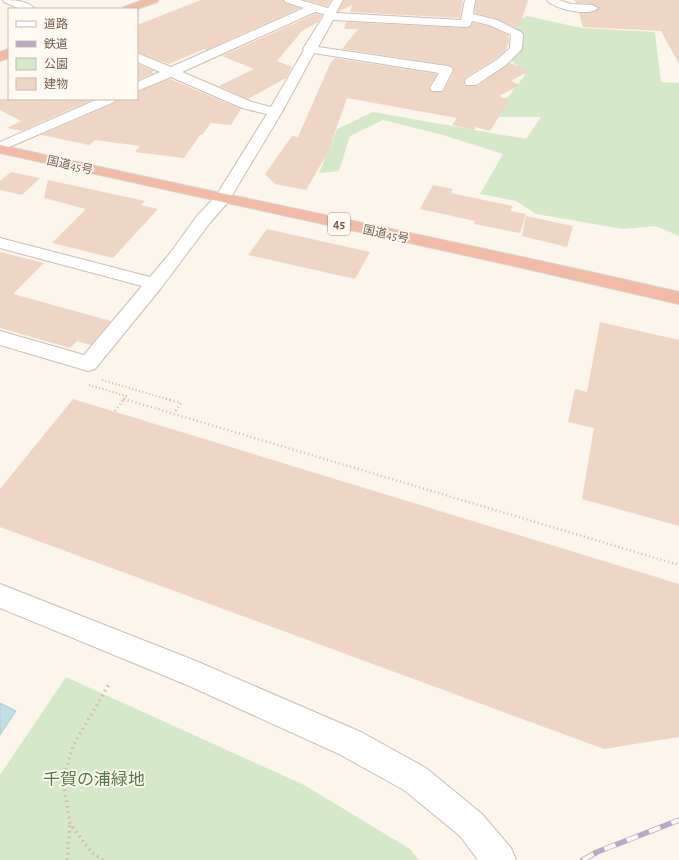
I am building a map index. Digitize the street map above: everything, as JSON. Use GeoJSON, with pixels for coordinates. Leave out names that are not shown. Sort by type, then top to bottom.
{"type":"FeatureCollection","features":[{"type":"Feature","properties":{"kind":"highway"},"geometry":{"type":"LineString","coordinates":[[131,8],[153,0]]}},
{"type":"Feature","properties":{"kind":"highway","name":"国道45号"},"geometry":{"type":"LineString","coordinates":[[0,148],[222,199],[576,274],[679,298]]}},
{"type":"Feature","properties":{"kind":"street"},"geometry":{"type":"LineString","coordinates":[[8,0],[27,8]]}},
{"type":"Feature","properties":{"kind":"street"},"geometry":{"type":"LineString","coordinates":[[289,0],[329,14],[466,24],[470,0]]}},
{"type":"Feature","properties":{"kind":"street"},"geometry":{"type":"LineString","coordinates":[[0,338],[88,364],[155,284],[203,220],[222,199],[275,112],[338,0]]}},
{"type":"Feature","properties":{"kind":"street"},"geometry":{"type":"LineString","coordinates":[[552,0],[557,4],[592,8]]}},
{"type":"Feature","properties":{"kind":"street"},"geometry":{"type":"LineString","coordinates":[[138,86],[314,8]]}},
{"type":"Feature","properties":{"kind":"street"},"geometry":{"type":"LineString","coordinates":[[467,17],[482,18],[504,26],[517,34],[516,49],[502,62],[471,82]]}},
{"type":"Feature","properties":{"kind":"street"},"geometry":{"type":"LineString","coordinates":[[310,49],[447,70],[437,88]]}},
{"type":"Feature","properties":{"kind":"street"},"geometry":{"type":"LineString","coordinates":[[138,57],[248,105],[275,112]]}},
{"type":"Feature","properties":{"kind":"street"},"geometry":{"type":"LineString","coordinates":[[0,148],[106,100]]}},
{"type":"Feature","properties":{"kind":"street"},"geometry":{"type":"LineString","coordinates":[[0,243],[155,284]]}},
{"type":"Feature","properties":{"kind":"street"},"geometry":{"type":"LineString","coordinates":[[0,596],[196,675],[350,743],[415,779],[471,825],[499,860]]}},
{"type":"Feature","properties":{"kind":"path"},"geometry":{"type":"LineString","coordinates":[[96,378],[181,403],[174,414]]}},
{"type":"Feature","properties":{"kind":"path"},"geometry":{"type":"LineString","coordinates":[[124,399],[679,565]]}},
{"type":"Feature","properties":{"kind":"path"},"geometry":{"type":"LineString","coordinates":[[67,860],[70,824],[63,779],[73,746],[109,684]]}},
{"type":"Feature","properties":{"kind":"path"},"geometry":{"type":"LineString","coordinates":[[70,824],[91,852],[103,860]]}},
{"type":"Feature","properties":{"kind":"green space"},"geometry":{"type":"Polygon","coordinates":[[[527,16],[582,28],[655,32],[661,82],[679,83],[679,236],[656,226],[623,229],[536,214],[516,201],[480,194],[503,154],[443,135],[383,120],[350,136],[339,171],[319,173],[337,129],[373,112],[526,139],[541,117],[495,117],[465,110],[508,97],[525,75],[509,57],[522,50],[524,36],[507,28],[527,16]]]}},
{"type":"Feature","properties":{"kind":"green space","name":"千賀の浦緑地"},"geometry":{"type":"Polygon","coordinates":[[[66,677],[304,785],[410,849],[419,860],[0,860],[0,775],[66,677]]]}},
{"type":"Feature","properties":{"kind":"water"},"geometry":{"type":"Polygon","coordinates":[[[0,703],[16,711],[0,735],[0,703]]]}},
{"type":"Feature","properties":{"kind":"building"},"geometry":{"type":"Polygon","coordinates":[[[201,0],[283,0],[285,3],[300,8],[207,50],[204,49],[169,64],[138,52],[138,25],[201,0]]]}},
{"type":"Feature","properties":{"kind":"building"},"geometry":{"type":"Polygon","coordinates":[[[305,0],[331,0],[327,6],[305,0]]]}},
{"type":"Feature","properties":{"kind":"building"},"geometry":{"type":"Polygon","coordinates":[[[344,0],[463,0],[460,18],[350,12],[352,5],[338,12],[344,0]]]}},
{"type":"Feature","properties":{"kind":"building"},"geometry":{"type":"Polygon","coordinates":[[[476,0],[528,0],[520,26],[517,26],[516,28],[497,19],[475,13],[476,0]]]}},
{"type":"Feature","properties":{"kind":"building"},"geometry":{"type":"Polygon","coordinates":[[[575,0],[679,0],[679,64],[661,31],[583,27],[579,13],[594,12],[599,7],[592,4],[576,3],[575,0]]]}},
{"type":"Feature","properties":{"kind":"building"},"geometry":{"type":"Polygon","coordinates":[[[315,14],[322,15],[318,22],[302,31],[277,61],[292,67],[286,78],[248,99],[219,86],[254,69],[222,56],[315,14]]]}},
{"type":"Feature","properties":{"kind":"building"},"geometry":{"type":"Polygon","coordinates":[[[346,22],[466,28],[470,27],[473,23],[489,26],[509,36],[509,42],[505,51],[497,58],[465,78],[465,86],[477,86],[510,63],[529,71],[511,81],[520,85],[499,96],[509,101],[490,131],[476,127],[474,130],[452,125],[457,118],[347,98],[328,152],[306,190],[275,184],[265,174],[292,136],[298,137],[330,64],[335,58],[437,74],[429,87],[432,92],[443,92],[454,71],[452,66],[447,65],[342,49],[358,29],[344,29],[346,22]]]}},
{"type":"Feature","properties":{"kind":"building"},"geometry":{"type":"Polygon","coordinates":[[[138,64],[154,71],[152,72],[154,73],[138,80],[138,64]]]}},
{"type":"Feature","properties":{"kind":"building"},"geometry":{"type":"Polygon","coordinates":[[[170,79],[241,109],[231,125],[211,123],[202,135],[200,135],[184,158],[135,152],[140,146],[95,140],[89,145],[41,135],[115,103],[116,100],[138,100],[138,92],[170,79]]]}},
{"type":"Feature","properties":{"kind":"building"},"geometry":{"type":"Polygon","coordinates":[[[0,99],[92,100],[21,131],[7,128],[21,121],[0,110],[0,99]]]}},
{"type":"Feature","properties":{"kind":"building"},"geometry":{"type":"Polygon","coordinates":[[[11,172],[40,178],[22,195],[0,190],[0,181],[11,172]]]}},
{"type":"Feature","properties":{"kind":"building"},"geometry":{"type":"Polygon","coordinates":[[[48,180],[145,201],[141,205],[158,209],[113,258],[52,243],[86,209],[44,198],[48,180]]]}},
{"type":"Feature","properties":{"kind":"building"},"geometry":{"type":"Polygon","coordinates":[[[433,185],[453,189],[451,193],[512,206],[511,211],[526,214],[520,233],[474,224],[475,221],[420,209],[433,185]]]}},
{"type":"Feature","properties":{"kind":"building"},"geometry":{"type":"Polygon","coordinates":[[[526,216],[573,226],[567,247],[522,236],[526,216]]]}},
{"type":"Feature","properties":{"kind":"building"},"geometry":{"type":"Polygon","coordinates":[[[267,229],[370,252],[355,279],[248,255],[267,229]]]}},
{"type":"Feature","properties":{"kind":"building"},"geometry":{"type":"Polygon","coordinates":[[[0,252],[44,263],[13,294],[111,321],[91,345],[77,341],[70,348],[0,328],[0,252]]]}},
{"type":"Feature","properties":{"kind":"building"},"geometry":{"type":"Polygon","coordinates":[[[600,322],[679,340],[679,526],[582,499],[594,428],[568,422],[575,389],[587,392],[600,322]]]}},
{"type":"Feature","properties":{"kind":"building"},"geometry":{"type":"Polygon","coordinates":[[[73,399],[679,584],[679,737],[604,749],[0,527],[0,489],[73,399]]]}},
{"type":"Feature","properties":{"kind":"railway"},"geometry":{"type":"LineString","coordinates":[[583,860],[597,852],[679,820]]}}]}
